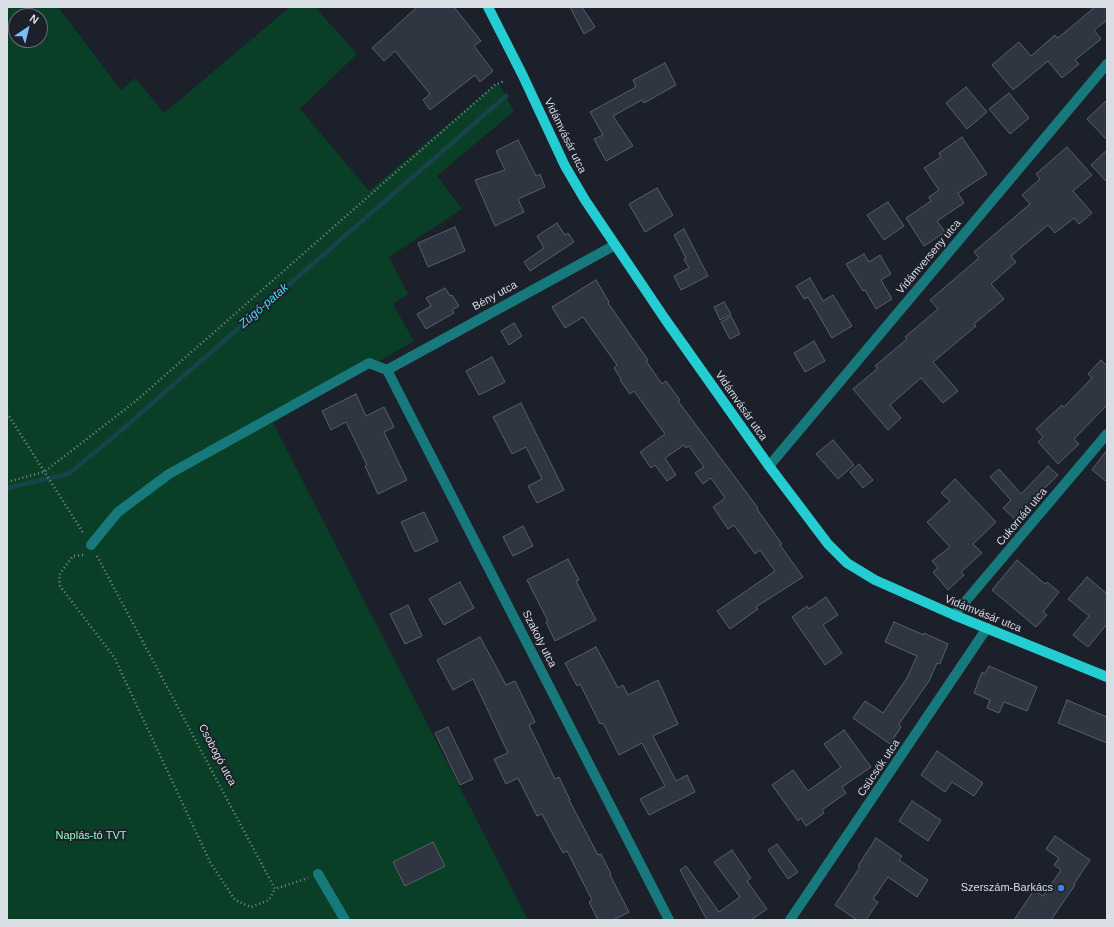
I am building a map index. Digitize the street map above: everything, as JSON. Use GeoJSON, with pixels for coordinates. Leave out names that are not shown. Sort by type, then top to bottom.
{"type":"FeatureCollection","features":[{"type":"Feature","properties":{"kind":"main road","name":"Vidámvásár utca"},"geometry":{"type":"LineString","coordinates":[[488,7],[523,76],[565,166],[585,200],[769,466],[828,544],[847,563],[875,580],[954,615],[1107,677]]}},
{"type":"Feature","properties":{"kind":"street","name":"Vidámverseny utca"},"geometry":{"type":"LineString","coordinates":[[769,466],[1107,64]]}},
{"type":"Feature","properties":{"kind":"street","name":"Bény utca"},"geometry":{"type":"LineString","coordinates":[[387,370],[615,245]]}},
{"type":"Feature","properties":{"kind":"street"},"geometry":{"type":"LineString","coordinates":[[90,548],[118,512],[170,474],[369,363],[387,370]]}},
{"type":"Feature","properties":{"kind":"street","name":"Szakoly utca"},"geometry":{"type":"LineString","coordinates":[[387,370],[669,920]]}},
{"type":"Feature","properties":{"kind":"street","name":"Cukornád utca"},"geometry":{"type":"LineString","coordinates":[[954,615],[1107,434]]}},
{"type":"Feature","properties":{"kind":"street","name":"Csücsök utca"},"geometry":{"type":"LineString","coordinates":[[790,920],[987,628]]}},
{"type":"Feature","properties":{"kind":"street"},"geometry":{"type":"LineString","coordinates":[[318,874],[345,920]]}},
{"type":"Feature","properties":{"kind":"path"},"geometry":{"type":"LineString","coordinates":[[7,482],[44,472],[137,400],[495,85],[504,81]]}},
{"type":"Feature","properties":{"kind":"path","name":"Csobogó utca"},"geometry":{"type":"LineString","coordinates":[[7,413],[90,548],[275,889]]}},
{"type":"Feature","properties":{"kind":"path"},"geometry":{"type":"LineString","coordinates":[[90,548],[73,556],[59,575],[60,586],[114,657],[210,862],[235,900],[251,907],[269,900],[275,889],[318,874]]}},
{"type":"Feature","properties":{"kind":"green space","name":"Naplás-tó TVT"},"geometry":{"type":"Polygon","coordinates":[[[7,7],[58,7],[121,90],[135,78],[164,113],[290,7],[315,7],[357,54],[300,109],[369,191],[498,82],[514,111],[437,176],[462,209],[389,257],[408,294],[393,304],[414,341],[273,423],[528,920],[7,920],[7,7]]]}},
{"type":"Feature","properties":{"kind":"building"},"geometry":{"type":"Polygon","coordinates":[[[417,7],[454,7],[481,41],[474,46],[493,71],[480,82],[475,75],[430,110],[423,100],[430,94],[395,51],[384,61],[372,48],[417,7]]]}},
{"type":"Feature","properties":{"kind":"building"},"geometry":{"type":"Polygon","coordinates":[[[570,7],[582,7],[595,27],[584,34],[570,7]]]}},
{"type":"Feature","properties":{"kind":"building"},"geometry":{"type":"Polygon","coordinates":[[[1095,7],[1107,7],[1107,20],[1094,30],[1101,39],[1075,60],[1079,64],[1062,78],[1048,61],[1013,90],[992,65],[1019,42],[1031,56],[1055,35],[1058,38],[1095,7]]]}},
{"type":"Feature","properties":{"kind":"building"},"geometry":{"type":"Polygon","coordinates":[[[665,63],[676,85],[644,103],[642,100],[613,116],[633,146],[606,161],[594,139],[603,135],[590,112],[636,87],[633,80],[665,63]]]}},
{"type":"Feature","properties":{"kind":"building"},"geometry":{"type":"Polygon","coordinates":[[[966,87],[987,112],[967,129],[946,103],[966,87]]]}},
{"type":"Feature","properties":{"kind":"building"},"geometry":{"type":"Polygon","coordinates":[[[1009,93],[1029,118],[1010,134],[989,109],[1009,93]]]}},
{"type":"Feature","properties":{"kind":"building"},"geometry":{"type":"Polygon","coordinates":[[[1107,100],[1107,140],[1087,119],[1107,100]]]}},
{"type":"Feature","properties":{"kind":"building"},"geometry":{"type":"Polygon","coordinates":[[[962,137],[987,174],[958,193],[964,203],[937,221],[945,232],[924,246],[906,218],[931,201],[929,197],[939,190],[924,168],[941,157],[939,153],[962,137]]]}},
{"type":"Feature","properties":{"kind":"building"},"geometry":{"type":"Polygon","coordinates":[[[518,140],[536,176],[540,174],[545,187],[518,199],[524,212],[495,226],[475,180],[505,170],[496,151],[518,140]]]}},
{"type":"Feature","properties":{"kind":"building"},"geometry":{"type":"Polygon","coordinates":[[[1067,147],[1092,175],[1073,191],[1092,213],[1079,224],[1074,218],[1055,233],[1048,225],[1011,256],[1016,262],[991,284],[1004,299],[974,324],[976,326],[933,362],[958,391],[943,403],[921,378],[890,405],[901,418],[888,430],[853,389],[878,368],[875,366],[907,339],[905,337],[938,309],[930,300],[979,258],[974,252],[1030,204],[1022,195],[1040,179],[1036,174],[1067,147]]]}},
{"type":"Feature","properties":{"kind":"building"},"geometry":{"type":"Polygon","coordinates":[[[1107,150],[1107,182],[1091,165],[1107,150]]]}},
{"type":"Feature","properties":{"kind":"building"},"geometry":{"type":"Polygon","coordinates":[[[657,188],[673,215],[645,232],[629,204],[657,188]]]}},
{"type":"Feature","properties":{"kind":"building"},"geometry":{"type":"Polygon","coordinates":[[[888,202],[904,226],[884,240],[867,215],[888,202]]]}},
{"type":"Feature","properties":{"kind":"building"},"geometry":{"type":"Polygon","coordinates":[[[557,223],[565,235],[568,233],[574,242],[530,271],[524,262],[544,248],[537,236],[557,223]]]}},
{"type":"Feature","properties":{"kind":"building"},"geometry":{"type":"Polygon","coordinates":[[[455,227],[465,251],[428,267],[418,243],[455,227]]]}},
{"type":"Feature","properties":{"kind":"building"},"geometry":{"type":"Polygon","coordinates":[[[684,229],[708,276],[681,290],[674,276],[689,268],[684,259],[686,258],[674,235],[684,229]]]}},
{"type":"Feature","properties":{"kind":"building"},"geometry":{"type":"Polygon","coordinates":[[[864,254],[869,262],[880,255],[891,274],[881,280],[892,299],[876,309],[865,290],[863,291],[846,264],[864,254]]]}},
{"type":"Feature","properties":{"kind":"building"},"geometry":{"type":"Polygon","coordinates":[[[810,278],[823,301],[833,295],[852,326],[832,338],[808,297],[804,299],[796,286],[810,278]]]}},
{"type":"Feature","properties":{"kind":"building"},"geometry":{"type":"Polygon","coordinates":[[[596,280],[609,302],[608,303],[648,360],[646,361],[662,384],[666,381],[680,400],[678,401],[758,508],[757,509],[782,544],[780,545],[803,577],[756,607],[758,609],[730,629],[717,611],[775,571],[760,550],[755,554],[734,525],[728,529],[713,507],[725,498],[711,478],[703,484],[695,473],[704,467],[689,446],[686,448],[684,445],[665,458],[676,475],[667,481],[655,465],[651,468],[640,452],[665,434],[634,391],[630,394],[620,380],[621,379],[614,368],[617,365],[583,317],[565,328],[552,307],[596,280]]]}},
{"type":"Feature","properties":{"kind":"building"},"geometry":{"type":"Polygon","coordinates":[[[445,288],[450,296],[452,295],[459,306],[452,310],[454,313],[426,329],[417,314],[431,306],[426,298],[445,288]]]}},
{"type":"Feature","properties":{"kind":"building"},"geometry":{"type":"Polygon","coordinates":[[[724,302],[731,314],[720,320],[714,307],[724,302]]]}},
{"type":"Feature","properties":{"kind":"building"},"geometry":{"type":"Polygon","coordinates":[[[731,316],[740,334],[730,339],[721,322],[731,316]]]}},
{"type":"Feature","properties":{"kind":"building"},"geometry":{"type":"Polygon","coordinates":[[[514,323],[522,336],[509,345],[501,331],[514,323]]]}},
{"type":"Feature","properties":{"kind":"building"},"geometry":{"type":"Polygon","coordinates":[[[814,341],[825,361],[805,372],[794,353],[814,341]]]}},
{"type":"Feature","properties":{"kind":"building"},"geometry":{"type":"Polygon","coordinates":[[[492,357],[505,382],[479,395],[466,371],[492,357]]]}},
{"type":"Feature","properties":{"kind":"building"},"geometry":{"type":"Polygon","coordinates":[[[1101,360],[1107,366],[1107,405],[1074,439],[1079,444],[1058,464],[1038,442],[1043,437],[1036,429],[1062,405],[1064,407],[1092,378],[1088,374],[1101,360]]]}},
{"type":"Feature","properties":{"kind":"building"},"geometry":{"type":"Polygon","coordinates":[[[356,394],[366,416],[384,407],[394,427],[384,432],[407,480],[378,494],[365,466],[367,465],[346,422],[331,430],[322,411],[356,394]]]}},
{"type":"Feature","properties":{"kind":"building"},"geometry":{"type":"Polygon","coordinates":[[[521,403],[564,490],[537,503],[528,486],[542,479],[526,447],[512,454],[493,417],[521,403]]]}},
{"type":"Feature","properties":{"kind":"building"},"geometry":{"type":"Polygon","coordinates":[[[833,440],[854,465],[838,479],[816,454],[833,440]]]}},
{"type":"Feature","properties":{"kind":"building"},"geometry":{"type":"Polygon","coordinates":[[[1107,450],[1107,482],[1092,470],[1107,450]]]}},
{"type":"Feature","properties":{"kind":"building"},"geometry":{"type":"Polygon","coordinates":[[[859,464],[873,480],[863,488],[850,472],[859,464]]]}},
{"type":"Feature","properties":{"kind":"building"},"geometry":{"type":"Polygon","coordinates":[[[1048,466],[1058,475],[1030,503],[1033,506],[1018,522],[1003,508],[1011,500],[990,477],[999,469],[1021,494],[1048,466]]]}},
{"type":"Feature","properties":{"kind":"building"},"geometry":{"type":"Polygon","coordinates":[[[955,479],[996,522],[973,544],[982,553],[961,572],[964,575],[948,590],[933,572],[938,568],[932,561],[950,547],[927,522],[950,501],[941,493],[955,479]]]}},
{"type":"Feature","properties":{"kind":"building"},"geometry":{"type":"Polygon","coordinates":[[[424,512],[438,541],[415,552],[401,522],[424,512]]]}},
{"type":"Feature","properties":{"kind":"building"},"geometry":{"type":"Polygon","coordinates":[[[523,526],[533,546],[513,556],[503,537],[523,526]]]}},
{"type":"Feature","properties":{"kind":"building"},"geometry":{"type":"Polygon","coordinates":[[[568,559],[579,580],[576,581],[596,620],[555,641],[546,622],[548,621],[527,580],[568,559]]]}},
{"type":"Feature","properties":{"kind":"building"},"geometry":{"type":"Polygon","coordinates":[[[1017,560],[1045,584],[1047,582],[1059,592],[1043,612],[1047,615],[1036,627],[992,590],[1017,560]]]}},
{"type":"Feature","properties":{"kind":"building"},"geometry":{"type":"Polygon","coordinates":[[[1087,577],[1107,594],[1107,624],[1088,647],[1073,635],[1089,616],[1068,599],[1087,577]]]}},
{"type":"Feature","properties":{"kind":"building"},"geometry":{"type":"Polygon","coordinates":[[[460,582],[474,608],[444,625],[429,599],[460,582]]]}},
{"type":"Feature","properties":{"kind":"building"},"geometry":{"type":"Polygon","coordinates":[[[826,597],[838,615],[823,625],[842,653],[825,665],[792,617],[807,606],[809,609],[826,597]]]}},
{"type":"Feature","properties":{"kind":"building"},"geometry":{"type":"Polygon","coordinates":[[[408,605],[422,636],[405,644],[390,614],[408,605]]]}},
{"type":"Feature","properties":{"kind":"building"},"geometry":{"type":"Polygon","coordinates":[[[894,622],[948,644],[940,664],[937,663],[929,681],[899,724],[901,727],[890,744],[853,718],[865,701],[883,713],[907,678],[917,656],[885,642],[894,622]]]}},
{"type":"Feature","properties":{"kind":"building"},"geometry":{"type":"Polygon","coordinates":[[[480,637],[506,685],[515,681],[535,722],[529,725],[555,779],[559,777],[569,800],[598,855],[601,854],[629,912],[613,920],[598,920],[589,902],[592,900],[567,851],[563,853],[542,814],[537,816],[518,778],[506,784],[494,759],[508,753],[473,679],[453,690],[437,660],[480,637]]]}},
{"type":"Feature","properties":{"kind":"building"},"geometry":{"type":"Polygon","coordinates":[[[596,647],[618,688],[623,685],[628,695],[658,680],[678,724],[653,736],[676,781],[687,775],[695,792],[649,815],[640,799],[665,786],[642,743],[619,755],[603,723],[600,724],[580,684],[577,686],[565,663],[596,647]]]}},
{"type":"Feature","properties":{"kind":"building"},"geometry":{"type":"Polygon","coordinates":[[[989,666],[1037,687],[1027,711],[1004,702],[999,713],[987,708],[990,700],[974,693],[982,672],[985,674],[989,666]]]}},
{"type":"Feature","properties":{"kind":"building"},"geometry":{"type":"Polygon","coordinates":[[[1067,700],[1107,717],[1107,743],[1058,723],[1067,700]]]}},
{"type":"Feature","properties":{"kind":"building"},"geometry":{"type":"Polygon","coordinates":[[[448,727],[473,779],[460,785],[435,733],[448,727]]]}},
{"type":"Feature","properties":{"kind":"building"},"geometry":{"type":"Polygon","coordinates":[[[844,730],[871,767],[842,787],[846,793],[822,810],[824,813],[806,826],[801,818],[798,821],[772,785],[793,770],[808,791],[841,767],[824,744],[844,730]]]}},
{"type":"Feature","properties":{"kind":"building"},"geometry":{"type":"Polygon","coordinates":[[[937,751],[983,783],[974,796],[952,782],[945,792],[921,775],[937,751]]]}},
{"type":"Feature","properties":{"kind":"building"},"geometry":{"type":"Polygon","coordinates":[[[912,801],[941,820],[928,841],[899,821],[912,801]]]}},
{"type":"Feature","properties":{"kind":"building"},"geometry":{"type":"Polygon","coordinates":[[[1055,836],[1090,860],[1051,920],[1014,920],[1034,890],[1043,896],[1061,870],[1054,865],[1059,858],[1046,849],[1055,836]]]}},
{"type":"Feature","properties":{"kind":"building"},"geometry":{"type":"Polygon","coordinates":[[[876,838],[902,856],[899,860],[928,880],[917,897],[888,877],[873,899],[878,902],[866,920],[857,920],[835,905],[860,867],[858,866],[876,838]]]}},
{"type":"Feature","properties":{"kind":"building"},"geometry":{"type":"Polygon","coordinates":[[[433,842],[445,866],[405,886],[393,862],[433,842]]]}},
{"type":"Feature","properties":{"kind":"building"},"geometry":{"type":"Polygon","coordinates":[[[777,844],[798,872],[788,879],[768,850],[777,844]]]}},
{"type":"Feature","properties":{"kind":"building"},"geometry":{"type":"Polygon","coordinates":[[[732,850],[751,878],[747,881],[767,909],[751,920],[707,920],[680,870],[686,866],[719,912],[740,897],[714,862],[732,850]]]}},
{"type":"Feature","properties":{"kind":"waterway","name":"Zúgó-patak"},"geometry":{"type":"LineString","coordinates":[[7,488],[68,474],[110,440],[506,96]]}},
{"type":"Feature","properties":{"kind":"place","name":"Szerszám-Barkács"},"geometry":{"type":"Point","coordinates":[1061,888]}}]}
